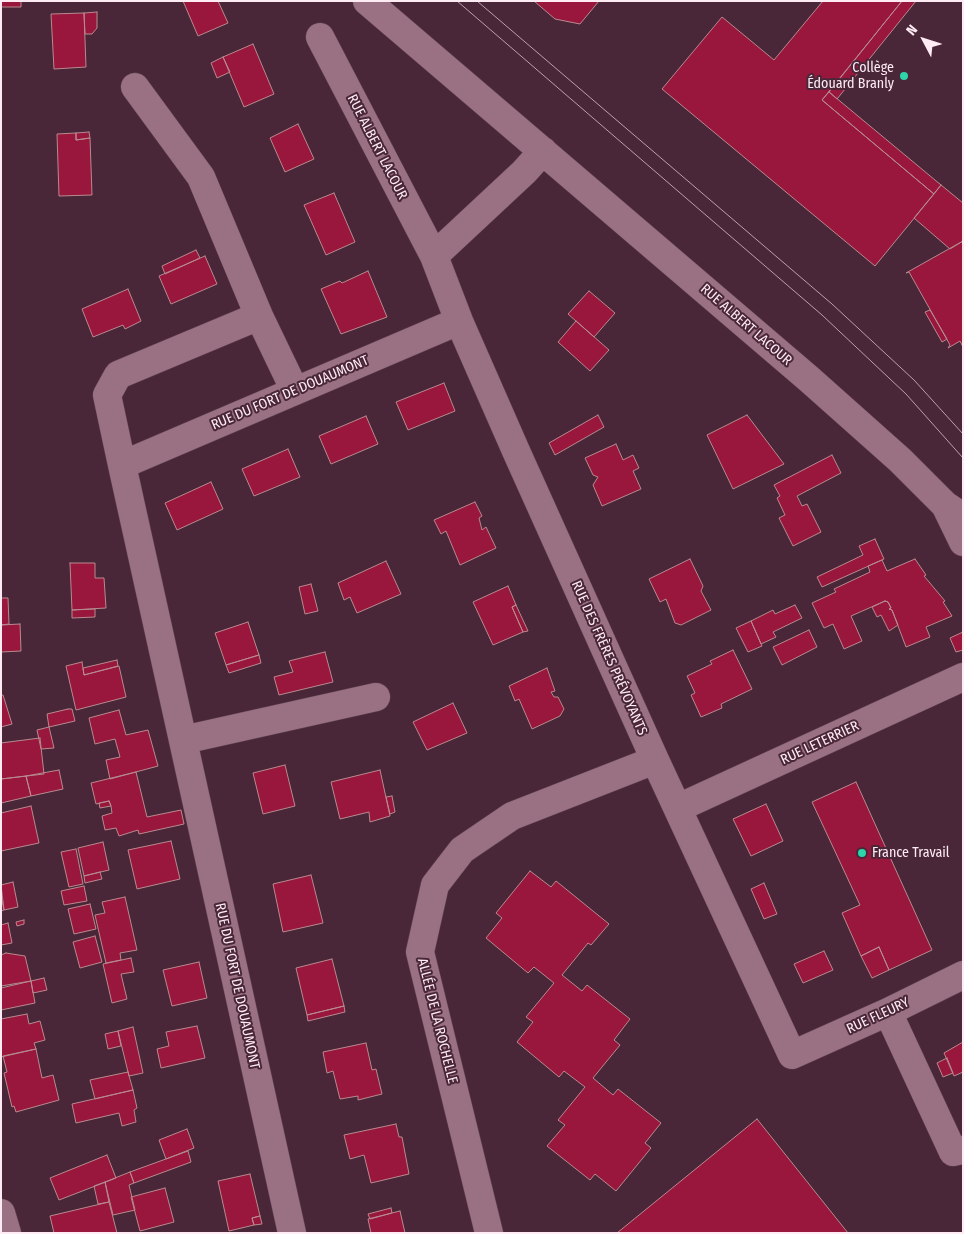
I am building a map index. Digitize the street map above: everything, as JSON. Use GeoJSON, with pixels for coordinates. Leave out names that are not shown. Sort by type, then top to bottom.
{"type":"FeatureCollection","features":[{"type":"Feature","properties":{"kind":"street","name":"RUE ALBERT LACOUR"},"geometry":{"type":"LineString","coordinates":[[368,1],[900,460],[954,511],[963,542]]}},
{"type":"Feature","properties":{"kind":"street","name":"RUE ALBERT LACOUR"},"geometry":{"type":"LineString","coordinates":[[320,36],[434,256]]}},
{"type":"Feature","properties":{"kind":"street"},"geometry":{"type":"LineString","coordinates":[[135,87],[201,177],[259,316],[295,390]]}},
{"type":"Feature","properties":{"kind":"street"},"geometry":{"type":"LineString","coordinates":[[434,256],[524,172],[542,151]]}},
{"type":"Feature","properties":{"kind":"street","name":"RUE DES FRÈRES PRÉVOYANTS"},"geometry":{"type":"LineString","coordinates":[[434,256],[458,321],[655,760],[792,1055]]}},
{"type":"Feature","properties":{"kind":"street","name":"RUE DU FORT DE DOUAUMONT"},"geometry":{"type":"LineString","coordinates":[[259,316],[118,375],[107,395],[292,1233]]}},
{"type":"Feature","properties":{"kind":"street","name":"RUE DU FORT DE DOUAUMONT"},"geometry":{"type":"LineString","coordinates":[[122,465],[458,321]]}},
{"type":"Feature","properties":{"kind":"street","name":"RUE LETERRIER"},"geometry":{"type":"LineString","coordinates":[[678,808],[963,676]]}},
{"type":"Feature","properties":{"kind":"street"},"geometry":{"type":"LineString","coordinates":[[183,740],[376,697]]}},
{"type":"Feature","properties":{"kind":"street","name":"ALLÉE DE LA ROCHELLE"},"geometry":{"type":"LineString","coordinates":[[489,1233],[420,952],[435,885],[462,850],[512,816],[655,760]]}},
{"type":"Feature","properties":{"kind":"street","name":"RUE FLEURY"},"geometry":{"type":"LineString","coordinates":[[792,1055],[888,1012],[963,975]]}},
{"type":"Feature","properties":{"kind":"street"},"geometry":{"type":"LineString","coordinates":[[888,1012],[953,1152],[963,1150]]}},
{"type":"Feature","properties":{"kind":"street"},"geometry":{"type":"LineString","coordinates":[[1,1213],[7,1233]]}},
{"type":"Feature","properties":{"kind":"building"},"geometry":{"type":"Polygon","coordinates":[[[1,1],[21,1],[21,7],[1,7],[1,1]]]}},
{"type":"Feature","properties":{"kind":"building"},"geometry":{"type":"Polygon","coordinates":[[[183,1],[218,1],[228,23],[198,36],[183,1]]]}},
{"type":"Feature","properties":{"kind":"building"},"geometry":{"type":"Polygon","coordinates":[[[534,1],[599,1],[580,24],[555,19],[534,1]]]}},
{"type":"Feature","properties":{"kind":"building"},"geometry":{"type":"Polygon","coordinates":[[[823,1],[902,1],[822,100],[934,194],[875,266],[662,89],[722,17],[774,60],[823,1]]]}},
{"type":"Feature","properties":{"kind":"building"},"geometry":{"type":"Polygon","coordinates":[[[902,1],[916,1],[837,99],[829,92],[902,1]]]}},
{"type":"Feature","properties":{"kind":"building"},"geometry":{"type":"Polygon","coordinates":[[[97,12],[97,28],[92,34],[85,34],[84,13],[97,12]]]}},
{"type":"Feature","properties":{"kind":"building"},"geometry":{"type":"Polygon","coordinates":[[[84,13],[86,67],[54,69],[51,14],[84,13]]]}},
{"type":"Feature","properties":{"kind":"building"},"geometry":{"type":"Polygon","coordinates":[[[253,44],[274,94],[244,107],[223,57],[253,44]]]}},
{"type":"Feature","properties":{"kind":"building"},"geometry":{"type":"Polygon","coordinates":[[[223,57],[230,72],[217,78],[211,63],[223,57]]]}},
{"type":"Feature","properties":{"kind":"building"},"geometry":{"type":"Polygon","coordinates":[[[829,92],[941,185],[934,194],[822,100],[829,92]]]}},
{"type":"Feature","properties":{"kind":"building"},"geometry":{"type":"Polygon","coordinates":[[[298,124],[314,159],[285,172],[270,138],[298,124]]]}},
{"type":"Feature","properties":{"kind":"building"},"geometry":{"type":"Polygon","coordinates":[[[89,132],[90,138],[76,140],[76,133],[89,132]]]}},
{"type":"Feature","properties":{"kind":"building"},"geometry":{"type":"Polygon","coordinates":[[[76,133],[76,140],[90,138],[92,195],[59,196],[57,134],[76,133]]]}},
{"type":"Feature","properties":{"kind":"building"},"geometry":{"type":"Polygon","coordinates":[[[941,185],[963,203],[963,241],[950,249],[914,218],[941,185]]]}},
{"type":"Feature","properties":{"kind":"building"},"geometry":{"type":"Polygon","coordinates":[[[334,193],[355,242],[326,255],[304,205],[334,193]]]}},
{"type":"Feature","properties":{"kind":"building"},"geometry":{"type":"Polygon","coordinates":[[[963,241],[963,347],[960,341],[948,348],[950,345],[909,272],[906,273],[963,241]]]}},
{"type":"Feature","properties":{"kind":"building"},"geometry":{"type":"Polygon","coordinates":[[[196,250],[200,258],[165,274],[162,266],[196,250]]]}},
{"type":"Feature","properties":{"kind":"building"},"geometry":{"type":"Polygon","coordinates":[[[205,256],[217,284],[171,304],[159,276],[205,256]]]}},
{"type":"Feature","properties":{"kind":"building"},"geometry":{"type":"Polygon","coordinates":[[[368,271],[387,317],[341,334],[321,289],[340,281],[342,283],[368,271]]]}},
{"type":"Feature","properties":{"kind":"building"},"geometry":{"type":"Polygon","coordinates":[[[128,289],[141,321],[125,329],[123,325],[93,337],[82,309],[128,289]]]}},
{"type":"Feature","properties":{"kind":"building"},"geometry":{"type":"Polygon","coordinates":[[[589,291],[615,313],[594,337],[568,314],[589,291]]]}},
{"type":"Feature","properties":{"kind":"building"},"geometry":{"type":"Polygon","coordinates":[[[930,310],[947,339],[942,342],[925,312],[930,310]]]}},
{"type":"Feature","properties":{"kind":"building"},"geometry":{"type":"Polygon","coordinates":[[[576,321],[609,350],[590,371],[558,342],[576,321]]]}},
{"type":"Feature","properties":{"kind":"building"},"geometry":{"type":"Polygon","coordinates":[[[444,383],[455,411],[408,430],[396,402],[444,383]]]}},
{"type":"Feature","properties":{"kind":"building"},"geometry":{"type":"Polygon","coordinates":[[[598,415],[604,427],[555,455],[549,443],[598,415]]]}},
{"type":"Feature","properties":{"kind":"building"},"geometry":{"type":"Polygon","coordinates":[[[747,415],[784,464],[733,489],[707,435],[747,415]]]}},
{"type":"Feature","properties":{"kind":"building"},"geometry":{"type":"Polygon","coordinates":[[[366,416],[378,444],[331,464],[319,436],[366,416]]]}},
{"type":"Feature","properties":{"kind":"building"},"geometry":{"type":"Polygon","coordinates":[[[616,444],[623,460],[633,455],[639,468],[633,471],[641,489],[602,506],[593,485],[598,477],[593,475],[585,458],[616,444]]]}},
{"type":"Feature","properties":{"kind":"building"},"geometry":{"type":"Polygon","coordinates":[[[288,449],[300,477],[254,496],[242,469],[288,449]]]}},
{"type":"Feature","properties":{"kind":"building"},"geometry":{"type":"Polygon","coordinates":[[[832,455],[841,473],[797,496],[802,506],[807,504],[821,532],[793,546],[779,518],[785,515],[777,498],[780,496],[774,485],[832,455]]]}},
{"type":"Feature","properties":{"kind":"building"},"geometry":{"type":"Polygon","coordinates":[[[211,482],[223,509],[177,530],[165,503],[211,482]]]}},
{"type":"Feature","properties":{"kind":"building"},"geometry":{"type":"Polygon","coordinates":[[[475,502],[482,516],[479,518],[482,530],[486,527],[496,548],[460,565],[446,531],[441,534],[434,520],[475,502]]]}},
{"type":"Feature","properties":{"kind":"building"},"geometry":{"type":"Polygon","coordinates":[[[875,539],[884,559],[822,587],[817,577],[863,555],[859,546],[875,539]]]}},
{"type":"Feature","properties":{"kind":"building"},"geometry":{"type":"Polygon","coordinates":[[[690,559],[703,586],[701,591],[711,610],[681,625],[675,623],[666,599],[660,602],[649,579],[690,559]]]}},
{"type":"Feature","properties":{"kind":"building"},"geometry":{"type":"Polygon","coordinates":[[[915,559],[926,575],[924,576],[945,601],[943,602],[952,616],[926,627],[930,637],[906,647],[892,610],[889,609],[891,608],[888,602],[885,601],[851,616],[862,641],[844,649],[833,624],[824,628],[812,603],[836,592],[834,589],[870,572],[868,566],[882,560],[887,571],[915,559]]]}},
{"type":"Feature","properties":{"kind":"building"},"geometry":{"type":"Polygon","coordinates":[[[386,561],[401,594],[357,613],[350,597],[344,600],[338,583],[386,561]]]}},
{"type":"Feature","properties":{"kind":"building"},"geometry":{"type":"Polygon","coordinates":[[[70,563],[95,563],[95,578],[104,578],[106,608],[72,610],[70,563]]]}},
{"type":"Feature","properties":{"kind":"building"},"geometry":{"type":"Polygon","coordinates":[[[311,584],[318,611],[305,614],[299,587],[311,584]]]}},
{"type":"Feature","properties":{"kind":"building"},"geometry":{"type":"Polygon","coordinates":[[[508,586],[516,605],[512,607],[523,632],[493,645],[473,602],[508,586]]]}},
{"type":"Feature","properties":{"kind":"building"},"geometry":{"type":"Polygon","coordinates":[[[1,598],[8,598],[9,624],[1,625],[1,598]]]}},
{"type":"Feature","properties":{"kind":"building"},"geometry":{"type":"Polygon","coordinates":[[[885,601],[888,602],[891,608],[889,609],[892,610],[898,625],[889,631],[881,615],[877,617],[872,607],[885,601]]]}},
{"type":"Feature","properties":{"kind":"building"},"geometry":{"type":"Polygon","coordinates":[[[516,605],[528,631],[523,632],[512,607],[516,605]]]}},
{"type":"Feature","properties":{"kind":"building"},"geometry":{"type":"Polygon","coordinates":[[[795,605],[802,618],[773,632],[776,637],[761,644],[751,621],[773,610],[775,614],[795,605]]]}},
{"type":"Feature","properties":{"kind":"building"},"geometry":{"type":"Polygon","coordinates":[[[95,609],[95,617],[72,618],[72,610],[95,609]]]}},
{"type":"Feature","properties":{"kind":"building"},"geometry":{"type":"Polygon","coordinates":[[[751,621],[762,646],[748,652],[736,628],[751,621]]]}},
{"type":"Feature","properties":{"kind":"building"},"geometry":{"type":"Polygon","coordinates":[[[248,622],[259,655],[226,665],[215,633],[248,622]]]}},
{"type":"Feature","properties":{"kind":"building"},"geometry":{"type":"Polygon","coordinates":[[[20,624],[21,651],[1,652],[1,625],[20,624]]]}},
{"type":"Feature","properties":{"kind":"building"},"geometry":{"type":"Polygon","coordinates":[[[809,630],[817,647],[782,665],[773,647],[809,630]]]}},
{"type":"Feature","properties":{"kind":"building"},"geometry":{"type":"Polygon","coordinates":[[[963,632],[963,650],[956,652],[950,638],[963,632]]]}},
{"type":"Feature","properties":{"kind":"building"},"geometry":{"type":"Polygon","coordinates":[[[733,650],[752,689],[721,704],[722,708],[701,717],[691,695],[695,693],[687,676],[712,664],[710,661],[733,650]]]}},
{"type":"Feature","properties":{"kind":"building"},"geometry":{"type":"Polygon","coordinates":[[[325,652],[333,682],[279,695],[274,677],[293,672],[289,661],[325,652]]]}},
{"type":"Feature","properties":{"kind":"building"},"geometry":{"type":"Polygon","coordinates":[[[259,655],[261,663],[229,673],[226,665],[259,655]]]}},
{"type":"Feature","properties":{"kind":"building"},"geometry":{"type":"Polygon","coordinates":[[[117,660],[118,666],[84,675],[83,668],[117,660]]]}},
{"type":"Feature","properties":{"kind":"building"},"geometry":{"type":"Polygon","coordinates":[[[82,662],[84,675],[119,666],[126,697],[76,710],[66,666],[82,662]]]}},
{"type":"Feature","properties":{"kind":"building"},"geometry":{"type":"Polygon","coordinates":[[[547,668],[555,691],[551,692],[554,697],[558,697],[564,709],[560,716],[532,729],[519,699],[515,701],[509,686],[547,668]]]}},
{"type":"Feature","properties":{"kind":"building"},"geometry":{"type":"Polygon","coordinates":[[[1,695],[3,695],[12,724],[1,727],[1,695]]]}},
{"type":"Feature","properties":{"kind":"building"},"geometry":{"type":"Polygon","coordinates":[[[453,703],[467,733],[427,750],[413,722],[453,703]]]}},
{"type":"Feature","properties":{"kind":"building"},"geometry":{"type":"Polygon","coordinates":[[[72,709],[75,721],[49,727],[47,714],[72,709]]]}},
{"type":"Feature","properties":{"kind":"building"},"geometry":{"type":"Polygon","coordinates":[[[119,710],[126,735],[148,730],[158,766],[110,779],[106,760],[120,757],[115,739],[95,744],[89,718],[119,710]]]}},
{"type":"Feature","properties":{"kind":"building"},"geometry":{"type":"Polygon","coordinates":[[[49,727],[54,748],[41,749],[37,730],[49,727]]]}},
{"type":"Feature","properties":{"kind":"building"},"geometry":{"type":"Polygon","coordinates":[[[40,738],[44,774],[1,779],[1,743],[40,738]]]}},
{"type":"Feature","properties":{"kind":"building"},"geometry":{"type":"Polygon","coordinates":[[[285,765],[295,806],[263,814],[253,773],[285,765]]]}},
{"type":"Feature","properties":{"kind":"building"},"geometry":{"type":"Polygon","coordinates":[[[59,770],[63,789],[31,796],[26,776],[59,770]]]}},
{"type":"Feature","properties":{"kind":"building"},"geometry":{"type":"Polygon","coordinates":[[[380,770],[390,816],[370,822],[369,812],[340,819],[331,782],[380,770]]]}},
{"type":"Feature","properties":{"kind":"building"},"geometry":{"type":"Polygon","coordinates":[[[136,772],[147,817],[181,810],[184,824],[139,834],[138,830],[119,836],[116,828],[105,830],[102,816],[112,813],[111,806],[109,801],[96,804],[91,783],[136,772]]]}},
{"type":"Feature","properties":{"kind":"building"},"geometry":{"type":"Polygon","coordinates":[[[26,776],[31,796],[1,803],[1,779],[26,776]]]}},
{"type":"Feature","properties":{"kind":"building","name":"France Travail"},"geometry":{"type":"Polygon","coordinates":[[[856,782],[932,950],[889,970],[879,947],[861,956],[842,913],[860,905],[812,802],[856,782]]]}},
{"type":"Feature","properties":{"kind":"building"},"geometry":{"type":"Polygon","coordinates":[[[392,796],[395,812],[390,814],[386,797],[392,796]]]}},
{"type":"Feature","properties":{"kind":"building"},"geometry":{"type":"Polygon","coordinates":[[[109,801],[111,806],[100,808],[99,803],[109,801]]]}},
{"type":"Feature","properties":{"kind":"building"},"geometry":{"type":"Polygon","coordinates":[[[766,804],[783,841],[751,856],[733,819],[766,804]]]}},
{"type":"Feature","properties":{"kind":"building"},"geometry":{"type":"Polygon","coordinates":[[[31,806],[39,843],[1,851],[1,813],[31,806]]]}},
{"type":"Feature","properties":{"kind":"building"},"geometry":{"type":"Polygon","coordinates":[[[171,841],[180,879],[137,889],[128,850],[171,841]]]}},
{"type":"Feature","properties":{"kind":"building"},"geometry":{"type":"Polygon","coordinates":[[[103,842],[109,870],[84,876],[78,848],[103,842]]]}},
{"type":"Feature","properties":{"kind":"building"},"geometry":{"type":"Polygon","coordinates":[[[76,849],[83,884],[69,887],[61,852],[76,849]]]}},
{"type":"Feature","properties":{"kind":"building"},"geometry":{"type":"Polygon","coordinates":[[[530,871],[551,887],[556,881],[609,924],[591,945],[588,943],[562,975],[582,991],[587,985],[630,1019],[614,1040],[620,1045],[593,1078],[613,1095],[618,1089],[661,1123],[645,1143],[651,1148],[616,1191],[595,1174],[590,1180],[547,1146],[565,1125],[558,1120],[585,1087],[564,1071],[559,1077],[517,1042],[533,1022],[526,1017],[554,983],[534,967],[528,973],[486,938],[502,918],[496,913],[530,871]]]}},
{"type":"Feature","properties":{"kind":"building"},"geometry":{"type":"Polygon","coordinates":[[[100,872],[102,879],[85,883],[84,876],[100,872]]]}},
{"type":"Feature","properties":{"kind":"building"},"geometry":{"type":"Polygon","coordinates":[[[311,875],[323,923],[283,932],[273,884],[311,875]]]}},
{"type":"Feature","properties":{"kind":"building"},"geometry":{"type":"Polygon","coordinates":[[[13,882],[18,907],[4,910],[1,885],[13,882]]]}},
{"type":"Feature","properties":{"kind":"building"},"geometry":{"type":"Polygon","coordinates":[[[764,883],[777,914],[764,919],[751,889],[764,883]]]}},
{"type":"Feature","properties":{"kind":"building"},"geometry":{"type":"Polygon","coordinates":[[[84,886],[87,901],[64,905],[61,891],[84,886]]]}},
{"type":"Feature","properties":{"kind":"building"},"geometry":{"type":"Polygon","coordinates":[[[1,894],[4,910],[1,911],[1,894]]]}},
{"type":"Feature","properties":{"kind":"building"},"geometry":{"type":"Polygon","coordinates":[[[125,897],[137,950],[120,953],[121,960],[106,963],[95,915],[105,913],[102,902],[125,897]]]}},
{"type":"Feature","properties":{"kind":"building"},"geometry":{"type":"Polygon","coordinates":[[[90,904],[96,929],[74,934],[68,909],[90,904]]]}},
{"type":"Feature","properties":{"kind":"building"},"geometry":{"type":"Polygon","coordinates":[[[24,920],[24,924],[17,926],[16,922],[24,920]]]}},
{"type":"Feature","properties":{"kind":"building"},"geometry":{"type":"Polygon","coordinates":[[[8,923],[12,943],[1,945],[1,925],[8,923]]]}},
{"type":"Feature","properties":{"kind":"building"},"geometry":{"type":"Polygon","coordinates":[[[95,936],[102,962],[80,968],[73,942],[95,936]]]}},
{"type":"Feature","properties":{"kind":"building"},"geometry":{"type":"Polygon","coordinates":[[[879,947],[889,970],[872,978],[861,956],[879,947]]]}},
{"type":"Feature","properties":{"kind":"building"},"geometry":{"type":"Polygon","coordinates":[[[824,951],[833,970],[803,983],[794,964],[824,951]]]}},
{"type":"Feature","properties":{"kind":"building"},"geometry":{"type":"Polygon","coordinates":[[[6,953],[25,956],[31,981],[1,986],[1,955],[6,953]]]}},
{"type":"Feature","properties":{"kind":"building"},"geometry":{"type":"Polygon","coordinates":[[[131,958],[134,972],[121,974],[127,999],[112,1003],[103,964],[131,958]]]}},
{"type":"Feature","properties":{"kind":"building"},"geometry":{"type":"Polygon","coordinates":[[[332,959],[344,1006],[307,1015],[296,968],[332,959]]]}},
{"type":"Feature","properties":{"kind":"building"},"geometry":{"type":"Polygon","coordinates":[[[199,962],[207,998],[172,1006],[163,970],[199,962]]]}},
{"type":"Feature","properties":{"kind":"building"},"geometry":{"type":"Polygon","coordinates":[[[44,978],[47,990],[33,993],[31,981],[44,978]]]}},
{"type":"Feature","properties":{"kind":"building"},"geometry":{"type":"Polygon","coordinates":[[[31,981],[35,1003],[1,1010],[1,988],[31,981]]]}},
{"type":"Feature","properties":{"kind":"building"},"geometry":{"type":"Polygon","coordinates":[[[344,1006],[345,1012],[308,1021],[307,1015],[344,1006]]]}},
{"type":"Feature","properties":{"kind":"building"},"geometry":{"type":"Polygon","coordinates":[[[27,1014],[29,1024],[40,1021],[45,1040],[34,1043],[36,1049],[1,1057],[1,1019],[27,1014]]]}},
{"type":"Feature","properties":{"kind":"building"},"geometry":{"type":"Polygon","coordinates":[[[197,1026],[205,1058],[161,1068],[157,1049],[169,1046],[166,1032],[197,1026]]]}},
{"type":"Feature","properties":{"kind":"building"},"geometry":{"type":"Polygon","coordinates":[[[133,1027],[143,1073],[129,1076],[118,1031],[133,1027]]]}},
{"type":"Feature","properties":{"kind":"building"},"geometry":{"type":"Polygon","coordinates":[[[118,1031],[121,1046],[108,1049],[105,1034],[118,1031]]]}},
{"type":"Feature","properties":{"kind":"building"},"geometry":{"type":"Polygon","coordinates":[[[963,1042],[963,1072],[954,1076],[944,1053],[963,1042]]]}},
{"type":"Feature","properties":{"kind":"building"},"geometry":{"type":"Polygon","coordinates":[[[366,1043],[372,1070],[376,1069],[382,1094],[358,1100],[358,1096],[340,1099],[333,1071],[327,1073],[323,1052],[366,1043]]]}},
{"type":"Feature","properties":{"kind":"building"},"geometry":{"type":"Polygon","coordinates":[[[36,1049],[42,1078],[53,1075],[59,1100],[16,1112],[14,1106],[12,1107],[4,1073],[7,1072],[3,1056],[36,1049]]]}},
{"type":"Feature","properties":{"kind":"building"},"geometry":{"type":"Polygon","coordinates":[[[947,1058],[953,1073],[943,1077],[937,1063],[947,1058]]]}},
{"type":"Feature","properties":{"kind":"building"},"geometry":{"type":"Polygon","coordinates":[[[128,1072],[133,1090],[95,1099],[90,1080],[128,1072]]]}},
{"type":"Feature","properties":{"kind":"building"},"geometry":{"type":"Polygon","coordinates":[[[133,1090],[137,1108],[134,1110],[136,1122],[122,1126],[119,1113],[76,1123],[72,1104],[133,1090]]]}},
{"type":"Feature","properties":{"kind":"building"},"geometry":{"type":"Polygon","coordinates":[[[757,1119],[848,1233],[617,1233],[757,1119]]]}},
{"type":"Feature","properties":{"kind":"building"},"geometry":{"type":"Polygon","coordinates":[[[396,1124],[399,1137],[402,1137],[409,1174],[371,1183],[364,1155],[350,1159],[344,1135],[396,1124]]]}},
{"type":"Feature","properties":{"kind":"building"},"geometry":{"type":"Polygon","coordinates":[[[187,1129],[194,1148],[166,1159],[159,1140],[187,1129]]]}},
{"type":"Feature","properties":{"kind":"building"},"geometry":{"type":"Polygon","coordinates":[[[188,1151],[191,1162],[134,1183],[130,1172],[188,1151]]]}},
{"type":"Feature","properties":{"kind":"building"},"geometry":{"type":"Polygon","coordinates":[[[107,1155],[116,1178],[59,1200],[50,1178],[107,1155]]]}},
{"type":"Feature","properties":{"kind":"building"},"geometry":{"type":"Polygon","coordinates":[[[130,1172],[134,1183],[129,1185],[135,1210],[113,1215],[105,1182],[130,1172]]]}},
{"type":"Feature","properties":{"kind":"building"},"geometry":{"type":"Polygon","coordinates":[[[250,1174],[260,1216],[252,1218],[254,1225],[229,1231],[218,1181],[250,1174]]]}},
{"type":"Feature","properties":{"kind":"building"},"geometry":{"type":"Polygon","coordinates":[[[105,1182],[109,1202],[98,1204],[94,1186],[105,1182]]]}},
{"type":"Feature","properties":{"kind":"building"},"geometry":{"type":"Polygon","coordinates":[[[165,1188],[174,1222],[140,1231],[131,1197],[165,1188]]]}},
{"type":"Feature","properties":{"kind":"building"},"geometry":{"type":"Polygon","coordinates":[[[109,1202],[117,1233],[54,1233],[50,1216],[109,1202]]]}},
{"type":"Feature","properties":{"kind":"building"},"geometry":{"type":"Polygon","coordinates":[[[391,1208],[392,1213],[370,1219],[368,1214],[391,1208]]]}},
{"type":"Feature","properties":{"kind":"building"},"geometry":{"type":"Polygon","coordinates":[[[400,1211],[405,1233],[371,1233],[368,1219],[400,1211]]]}},
{"type":"Feature","properties":{"kind":"building"},"geometry":{"type":"Polygon","coordinates":[[[260,1216],[262,1224],[254,1225],[252,1218],[260,1216]]]}},
{"type":"Feature","properties":{"kind":"tram line"},"geometry":{"type":"LineString","coordinates":[[457,1],[822,315],[906,394],[963,458]]}},
{"type":"Feature","properties":{"kind":"tram line"},"geometry":{"type":"LineString","coordinates":[[477,1],[832,304],[914,380],[963,434]]}},
{"type":"Feature","properties":{"kind":"place","name":"Collège Édouard Branly"},"geometry":{"type":"Point","coordinates":[904,76]}},
{"type":"Feature","properties":{"kind":"place","name":"France Travail"},"geometry":{"type":"Point","coordinates":[862,853]}}]}
